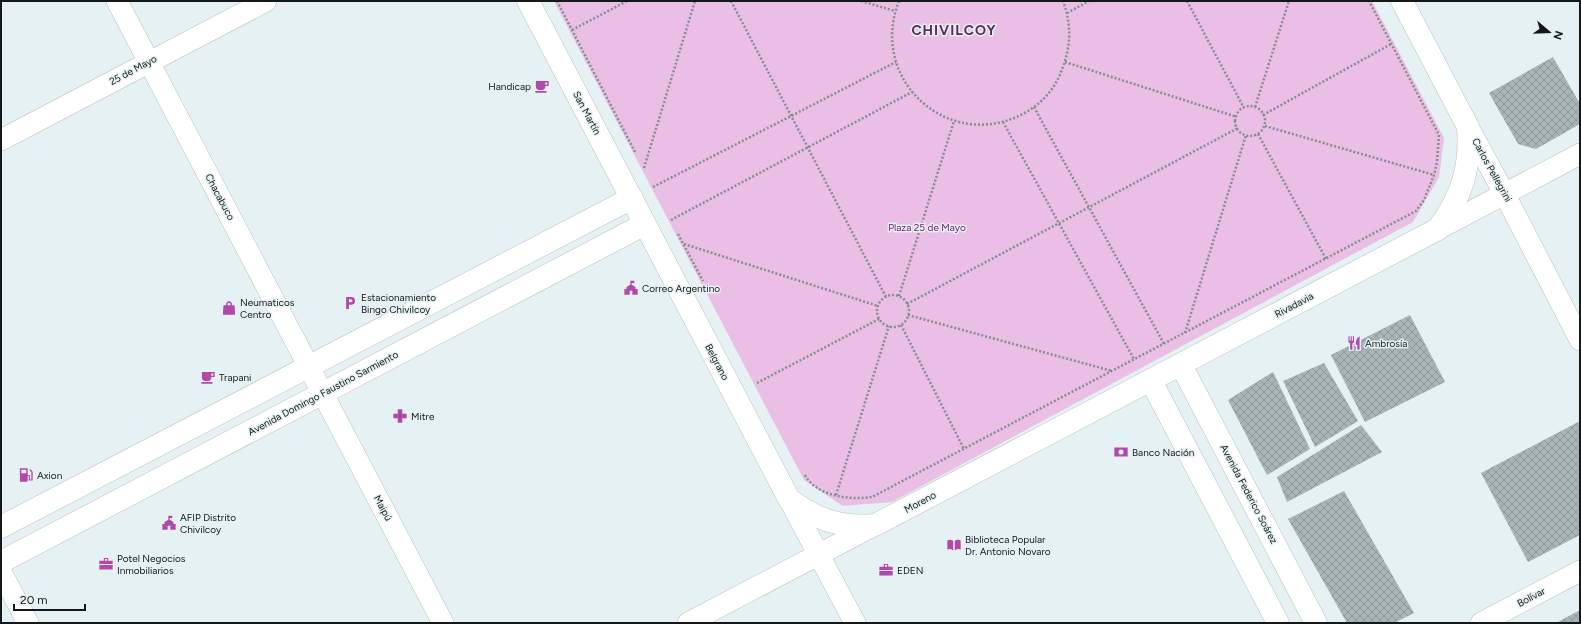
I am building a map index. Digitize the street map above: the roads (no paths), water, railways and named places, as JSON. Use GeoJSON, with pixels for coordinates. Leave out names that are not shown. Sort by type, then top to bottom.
{"type":"FeatureCollection","features":[{"type":"Feature","properties":{"kind":"main road","name":"San Martín"},"geometry":{"type":"LineString","coordinates":[[528,1],[645,224]]}},
{"type":"Feature","properties":{"kind":"main road","name":"Carlos Pellegrini"},"geometry":{"type":"LineString","coordinates":[[1402,1],[1468,127]]}},
{"type":"Feature","properties":{"kind":"main road","name":"Rivadavia"},"geometry":{"type":"LineString","coordinates":[[1151,381],[1438,229],[1458,198],[1464,182],[1469,146],[1468,127]]}},
{"type":"Feature","properties":{"kind":"main road"},"geometry":{"type":"LineString","coordinates":[[1,527],[632,198]]}},
{"type":"Feature","properties":{"kind":"main road","name":"Avenida Domingo Faustino Sarmiento"},"geometry":{"type":"LineString","coordinates":[[1,562],[645,224]]}},
{"type":"Feature","properties":{"kind":"main road","name":"Belgrano"},"geometry":{"type":"LineString","coordinates":[[645,224],[789,499],[814,516],[828,521],[843,525],[875,525]]}},
{"type":"Feature","properties":{"kind":"main road","name":"Avenida Federico Soárez"},"geometry":{"type":"LineString","coordinates":[[1181,365],[1316,623]]}},
{"type":"Feature","properties":{"kind":"main road"},"geometry":{"type":"LineString","coordinates":[[1151,381],[1278,623]]}},
{"type":"Feature","properties":{"kind":"main road","name":"Moreno"},"geometry":{"type":"LineString","coordinates":[[875,525],[1151,381]]}},
{"type":"Feature","properties":{"kind":"street","name":"Chacabuco"},"geometry":{"type":"LineString","coordinates":[[117,1],[323,394]]}},
{"type":"Feature","properties":{"kind":"street","name":"25 de Mayo"},"geometry":{"type":"LineString","coordinates":[[1,140],[266,1]]}},
{"type":"Feature","properties":{"kind":"street","name":"Carlos Pellegrini"},"geometry":{"type":"LineString","coordinates":[[1468,127],[1580,340]]}},
{"type":"Feature","properties":{"kind":"street","name":"Rivadavia"},"geometry":{"type":"LineString","coordinates":[[1438,229],[1580,154]]}},
{"type":"Feature","properties":{"kind":"street","name":"Maipú"},"geometry":{"type":"LineString","coordinates":[[323,394],[443,623]]}},
{"type":"Feature","properties":{"kind":"street","name":"Belgrano"},"geometry":{"type":"LineString","coordinates":[[789,499],[855,623]]}},
{"type":"Feature","properties":{"kind":"street","name":"Moreno"},"geometry":{"type":"LineString","coordinates":[[688,623],[875,525]]}},
{"type":"Feature","properties":{"kind":"street","name":"Bolívar"},"geometry":{"type":"LineString","coordinates":[[1481,623],[1580,571]]}},
{"type":"Feature","properties":{"kind":"street"},"geometry":{"type":"LineString","coordinates":[[1,572],[28,623]]}},
{"type":"Feature","properties":{"kind":"place","name":"Handicap"},"geometry":{"type":"Point","coordinates":[542,86]}},
{"type":"Feature","properties":{"kind":"place","name":"Correo Argentino"},"geometry":{"type":"Point","coordinates":[631,288]}},
{"type":"Feature","properties":{"kind":"place","name":"Estacionamiento Bingo Chivilcoy"},"geometry":{"type":"Point","coordinates":[350,303]}},
{"type":"Feature","properties":{"kind":"place","name":"Neumaticos Centro"},"geometry":{"type":"Point","coordinates":[229,308]}},
{"type":"Feature","properties":{"kind":"place","name":"Ambrosía"},"geometry":{"type":"Point","coordinates":[1354,343]}},
{"type":"Feature","properties":{"kind":"place","name":"Trapani"},"geometry":{"type":"Point","coordinates":[208,377]}},
{"type":"Feature","properties":{"kind":"place","name":"Mitre"},"geometry":{"type":"Point","coordinates":[400,416]}},
{"type":"Feature","properties":{"kind":"place","name":"Banco Nación"},"geometry":{"type":"Point","coordinates":[1121,452]}},
{"type":"Feature","properties":{"kind":"place","name":"Axion"},"geometry":{"type":"Point","coordinates":[26,475]}},
{"type":"Feature","properties":{"kind":"place","name":"AFIP Distrito Chivilcoy"},"geometry":{"type":"Point","coordinates":[169,523]}},
{"type":"Feature","properties":{"kind":"place","name":"Biblioteca Popular Dr. Antonio Novaro"},"geometry":{"type":"Point","coordinates":[954,545]}},
{"type":"Feature","properties":{"kind":"place","name":"Potel Negocios Inmobiliarios"},"geometry":{"type":"Point","coordinates":[106,564]}},
{"type":"Feature","properties":{"kind":"place","name":"EDEN"},"geometry":{"type":"Point","coordinates":[886,570]}},
{"type":"Feature","properties":{"kind":"district","name":"CHIVILCOY"},"geometry":{"type":"Point","coordinates":[954,30]}},
{"type":"Feature","properties":{"kind":"park label","name":"Plaza 25 de Mayo"},"geometry":{"type":"Point","coordinates":[927,227]}}]}
